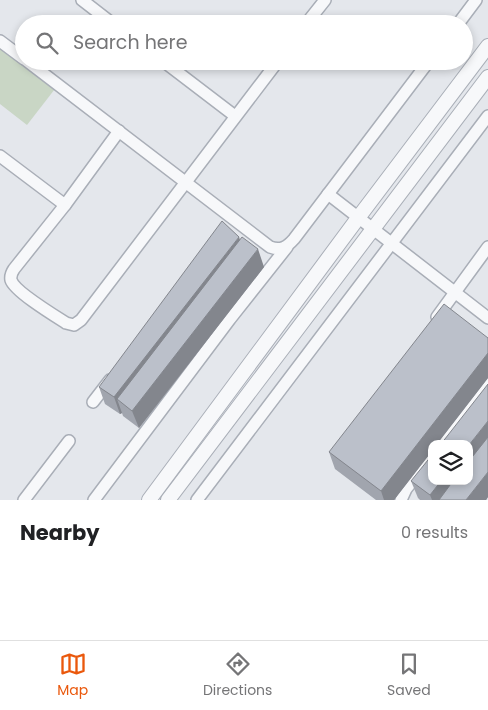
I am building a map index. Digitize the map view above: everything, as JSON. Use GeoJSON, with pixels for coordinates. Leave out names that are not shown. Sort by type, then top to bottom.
{"type":"FeatureCollection","features":[{"type":"Feature","properties":{"kind":"street"},"geometry":{"type":"LineString","coordinates":[[82,0],[101,15]]}},
{"type":"Feature","properties":{"kind":"street"},"geometry":{"type":"LineString","coordinates":[[313,15],[325,0]]}},
{"type":"Feature","properties":{"kind":"street"},"geometry":{"type":"LineString","coordinates":[[465,15],[476,0]]}},
{"type":"Feature","properties":{"kind":"street"},"geometry":{"type":"LineString","coordinates":[[0,41],[15,52]]}},
{"type":"Feature","properties":{"kind":"street"},"geometry":{"type":"LineString","coordinates":[[473,66],[488,46]]}},
{"type":"Feature","properties":{"kind":"street"},"geometry":{"type":"LineString","coordinates":[[39,70],[186,182],[229,221],[270,247],[276,249],[287,247]]}},
{"type":"Feature","properties":{"kind":"street"},"geometry":{"type":"LineString","coordinates":[[175,70],[235,116]]}},
{"type":"Feature","properties":{"kind":"street"},"geometry":{"type":"LineString","coordinates":[[119,131],[65,205],[14,269],[11,276],[11,281],[16,286],[42,308],[66,324],[74,325],[81,320],[271,70]]}},
{"type":"Feature","properties":{"kind":"street"},"geometry":{"type":"LineString","coordinates":[[94,500],[230,319],[422,70]]}},
{"type":"Feature","properties":{"kind":"street"},"geometry":{"type":"LineString","coordinates":[[149,500],[470,70]]}},
{"type":"Feature","properties":{"kind":"street"},"geometry":{"type":"LineString","coordinates":[[168,500],[488,77]]}},
{"type":"Feature","properties":{"kind":"street"},"geometry":{"type":"LineString","coordinates":[[197,500],[488,116]]}},
{"type":"Feature","properties":{"kind":"street"},"geometry":{"type":"LineString","coordinates":[[0,156],[65,205]]}},
{"type":"Feature","properties":{"kind":"street"},"geometry":{"type":"LineString","coordinates":[[328,194],[488,318]]}},
{"type":"Feature","properties":{"kind":"street"},"geometry":{"type":"LineString","coordinates":[[432,323],[488,247]]}},
{"type":"Feature","properties":{"kind":"street"},"geometry":{"type":"LineString","coordinates":[[93,402],[116,371]]}},
{"type":"Feature","properties":{"kind":"street"},"geometry":{"type":"LineString","coordinates":[[444,440],[488,382]]}},
{"type":"Feature","properties":{"kind":"street"},"geometry":{"type":"LineString","coordinates":[[24,500],[69,441]]}},
{"type":"Feature","properties":{"kind":"street"},"geometry":{"type":"LineString","coordinates":[[402,500],[406,489],[428,461]]}},
{"type":"Feature","properties":{"kind":"green space"},"geometry":{"type":"Polygon","coordinates":[[[3,44],[15,53],[15,70],[38,70],[58,85],[27,125],[0,104],[0,48],[3,44]]]}},
{"type":"Feature","properties":{"kind":"building"},"geometry":{"type":"Polygon","coordinates":[[[222,221],[239,237],[114,397],[99,387],[222,221]]]}},
{"type":"Feature","properties":{"kind":"building"},"geometry":{"type":"Polygon","coordinates":[[[242,237],[258,249],[132,411],[117,399],[242,237]]]}},
{"type":"Feature","properties":{"kind":"building"},"geometry":{"type":"Polygon","coordinates":[[[444,304],[488,338],[488,353],[381,491],[329,452],[444,304]]]}},
{"type":"Feature","properties":{"kind":"building"},"geometry":{"type":"Polygon","coordinates":[[[488,384],[488,421],[473,440],[444,440],[488,384]]]}},
{"type":"Feature","properties":{"kind":"building"},"geometry":{"type":"Polygon","coordinates":[[[488,437],[488,472],[466,500],[439,500],[450,485],[473,485],[473,456],[488,437]]]}},
{"type":"Feature","properties":{"kind":"building"},"geometry":{"type":"Polygon","coordinates":[[[428,460],[428,485],[438,485],[430,495],[411,481],[428,460]]]}}]}
